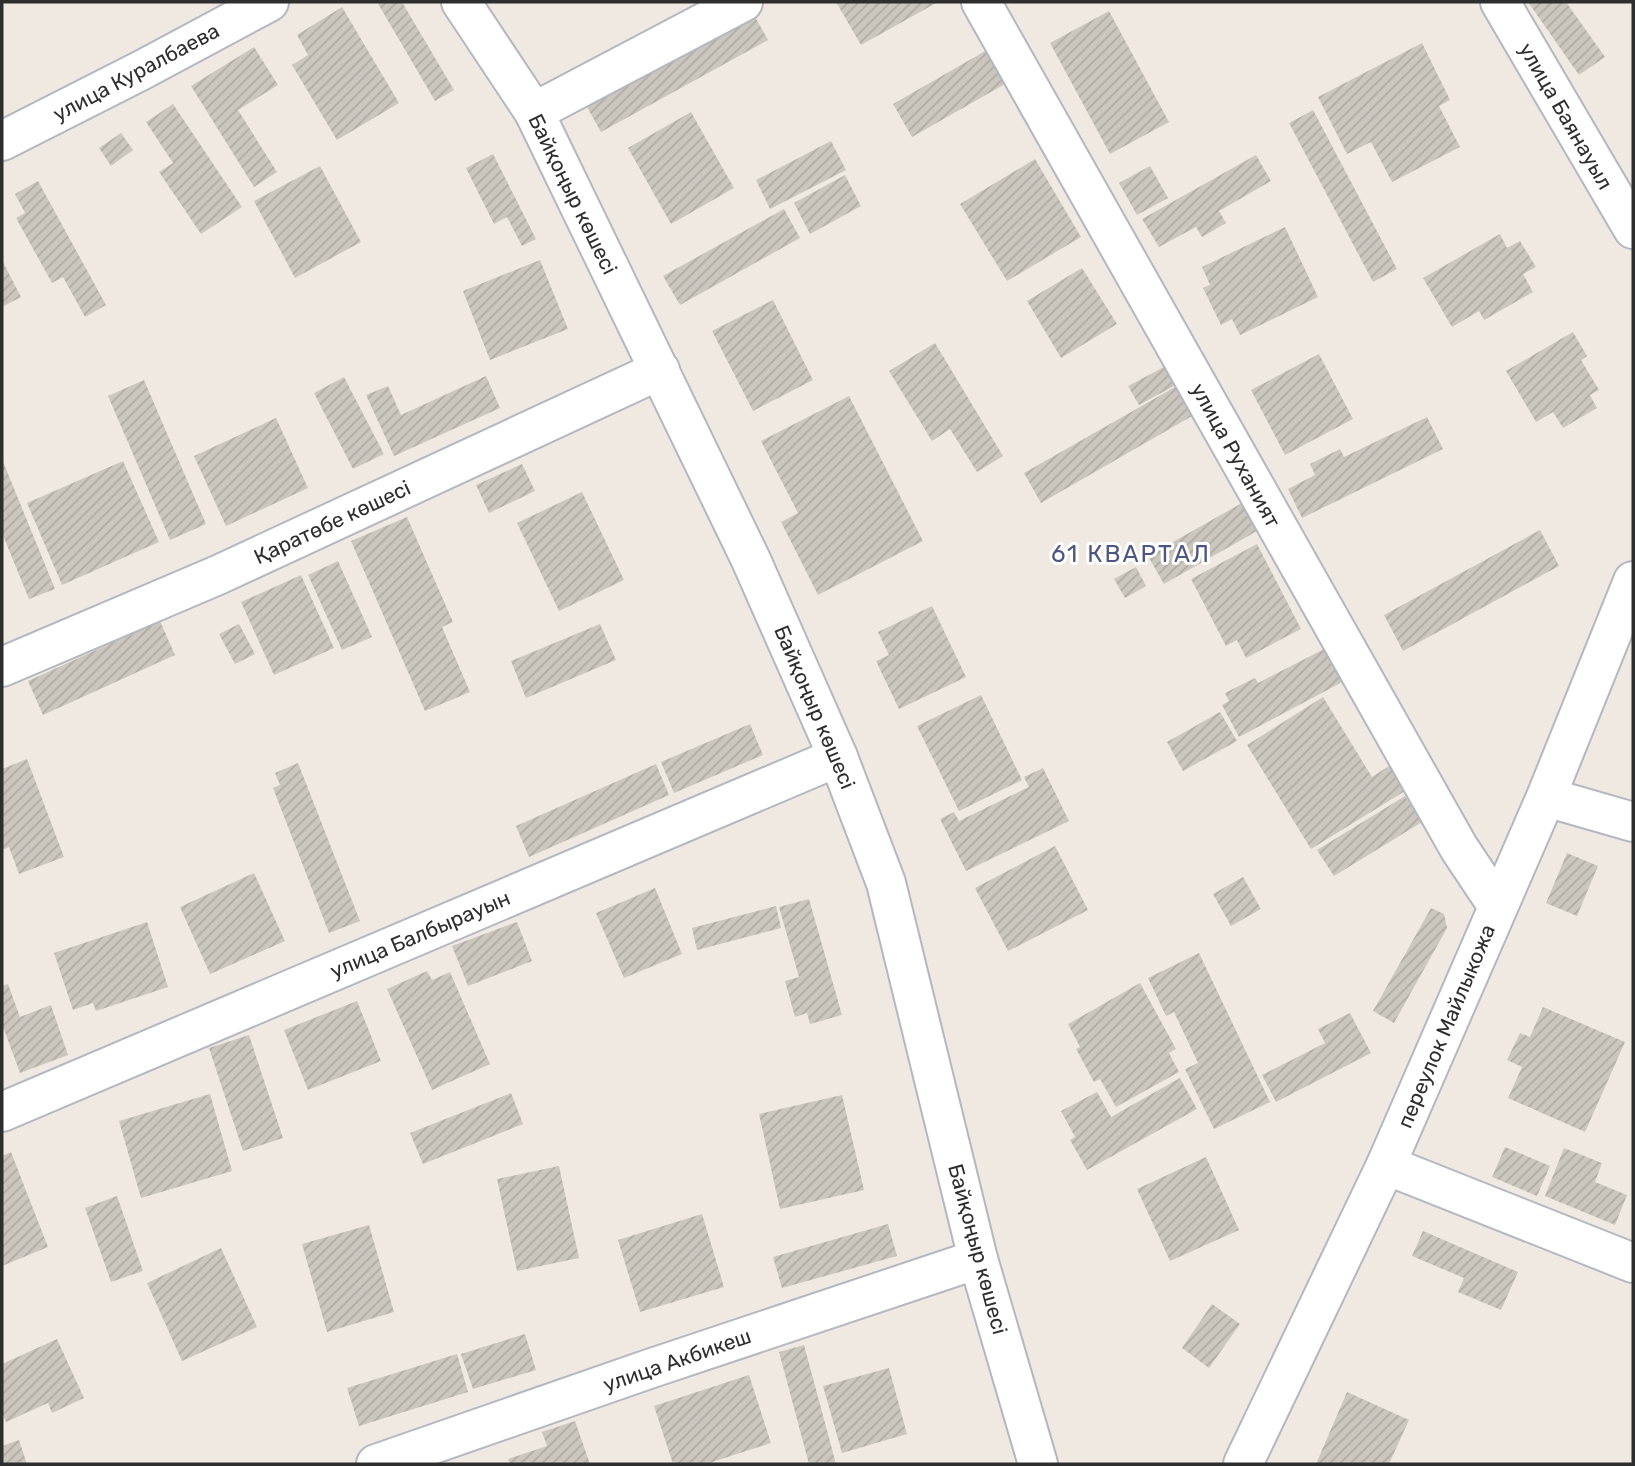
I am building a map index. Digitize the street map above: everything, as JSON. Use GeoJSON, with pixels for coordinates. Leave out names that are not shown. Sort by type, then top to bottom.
{"type":"FeatureCollection","features":[{"type":"Feature","properties":{"kind":"street","name":"улица Куралбаева"},"geometry":{"type":"LineString","coordinates":[[2,141],[269,2]]}},
{"type":"Feature","properties":{"kind":"street","name":"Байқоңыр көшесі"},"geometry":{"type":"LineString","coordinates":[[461,2],[534,112],[751,560],[838,757],[886,883],[978,1259],[1038,1464]]}},
{"type":"Feature","properties":{"kind":"street"},"geometry":{"type":"LineString","coordinates":[[534,112],[744,2]]}},
{"type":"Feature","properties":{"kind":"street","name":"улица Руханият"},"geometry":{"type":"LineString","coordinates":[[981,2],[1452,836],[1497,905]]}},
{"type":"Feature","properties":{"kind":"street","name":"улица Баянауыл"},"geometry":{"type":"LineString","coordinates":[[1500,2],[1633,229]]}},
{"type":"Feature","properties":{"kind":"street","name":"Қаратөбе көшесі"},"geometry":{"type":"LineString","coordinates":[[2,667],[218,575],[660,370]]}},
{"type":"Feature","properties":{"kind":"street","name":"переулок Майлыкожа"},"geometry":{"type":"LineString","coordinates":[[1243,1464],[1386,1166],[1546,797],[1633,581]]}},
{"type":"Feature","properties":{"kind":"street","name":"улица Балбырауын"},"geometry":{"type":"LineString","coordinates":[[2,1112],[838,757]]}},
{"type":"Feature","properties":{"kind":"street"},"geometry":{"type":"LineString","coordinates":[[1546,797],[1633,822]]}},
{"type":"Feature","properties":{"kind":"street"},"geometry":{"type":"LineString","coordinates":[[1386,1166],[1633,1263]]}},
{"type":"Feature","properties":{"kind":"street","name":"улица Акбикеш"},"geometry":{"type":"LineString","coordinates":[[376,1464],[978,1259]]}},
{"type":"Feature","properties":{"kind":"building"},"geometry":{"type":"Polygon","coordinates":[[[377,2],[402,2],[454,90],[435,101],[377,2]]]}},
{"type":"Feature","properties":{"kind":"building"},"geometry":{"type":"Polygon","coordinates":[[[836,2],[938,2],[861,45],[836,2]]]}},
{"type":"Feature","properties":{"kind":"building"},"geometry":{"type":"Polygon","coordinates":[[[1528,2],[1566,2],[1605,57],[1579,75],[1528,2]]]}},
{"type":"Feature","properties":{"kind":"building"},"geometry":{"type":"Polygon","coordinates":[[[342,7],[399,103],[337,140],[292,65],[308,55],[297,35],[342,7]]]}},
{"type":"Feature","properties":{"kind":"building"},"geometry":{"type":"Polygon","coordinates":[[[1109,11],[1169,122],[1110,154],[1050,43],[1109,11]]]}},
{"type":"Feature","properties":{"kind":"building"},"geometry":{"type":"Polygon","coordinates":[[[754,15],[768,40],[601,132],[587,107],[754,15]]]}},
{"type":"Feature","properties":{"kind":"building"},"geometry":{"type":"Polygon","coordinates":[[[1422,43],[1450,100],[1439,106],[1460,147],[1392,182],[1371,142],[1347,154],[1318,97],[1422,43]]]}},
{"type":"Feature","properties":{"kind":"building"},"geometry":{"type":"Polygon","coordinates":[[[254,47],[278,85],[238,110],[277,172],[254,187],[191,86],[254,47]]]}},
{"type":"Feature","properties":{"kind":"building"},"geometry":{"type":"Polygon","coordinates":[[[987,50],[1005,84],[912,137],[893,104],[987,50]]]}},
{"type":"Feature","properties":{"kind":"building"},"geometry":{"type":"Polygon","coordinates":[[[173,104],[242,207],[201,234],[159,172],[173,163],[146,122],[173,104]]]}},
{"type":"Feature","properties":{"kind":"building"},"geometry":{"type":"Polygon","coordinates":[[[1313,110],[1397,269],[1373,282],[1289,123],[1313,110]]]}},
{"type":"Feature","properties":{"kind":"building"},"geometry":{"type":"Polygon","coordinates":[[[691,112],[734,188],[671,224],[628,148],[691,112]]]}},
{"type":"Feature","properties":{"kind":"building"},"geometry":{"type":"Polygon","coordinates":[[[121,133],[133,150],[111,166],[99,148],[121,133]]]}},
{"type":"Feature","properties":{"kind":"building"},"geometry":{"type":"Polygon","coordinates":[[[831,141],[846,170],[770,209],[756,180],[831,141]]]}},
{"type":"Feature","properties":{"kind":"building"},"geometry":{"type":"Polygon","coordinates":[[[493,154],[536,239],[522,246],[507,217],[494,224],[466,168],[493,154]]]}},
{"type":"Feature","properties":{"kind":"building"},"geometry":{"type":"Polygon","coordinates":[[[1256,155],[1271,181],[1219,211],[1226,223],[1202,237],[1196,227],[1159,247],[1142,219],[1256,155]]]}},
{"type":"Feature","properties":{"kind":"building"},"geometry":{"type":"Polygon","coordinates":[[[1035,159],[1081,237],[1007,281],[960,204],[1035,159]]]}},
{"type":"Feature","properties":{"kind":"building"},"geometry":{"type":"Polygon","coordinates":[[[320,166],[361,242],[295,278],[254,201],[320,166]]]}},
{"type":"Feature","properties":{"kind":"building"},"geometry":{"type":"Polygon","coordinates":[[[1150,166],[1168,198],[1137,215],[1119,183],[1150,166]]]}},
{"type":"Feature","properties":{"kind":"building"},"geometry":{"type":"Polygon","coordinates":[[[845,175],[861,206],[810,234],[794,203],[845,175]]]}},
{"type":"Feature","properties":{"kind":"building"},"geometry":{"type":"Polygon","coordinates":[[[38,181],[106,305],[85,317],[63,277],[52,283],[16,218],[25,213],[15,194],[38,181]]]}},
{"type":"Feature","properties":{"kind":"building"},"geometry":{"type":"Polygon","coordinates":[[[784,209],[800,238],[680,305],[663,276],[784,209]]]}},
{"type":"Feature","properties":{"kind":"building"},"geometry":{"type":"Polygon","coordinates":[[[1285,227],[1318,297],[1240,335],[1232,319],[1221,325],[1203,288],[1210,285],[1202,267],[1285,227]]]}},
{"type":"Feature","properties":{"kind":"building"},"geometry":{"type":"Polygon","coordinates":[[[1500,234],[1507,248],[1520,241],[1536,267],[1523,274],[1533,292],[1484,320],[1479,311],[1452,327],[1423,278],[1500,234]]]}},
{"type":"Feature","properties":{"kind":"building"},"geometry":{"type":"Polygon","coordinates":[[[2,260],[21,297],[2,307],[2,260]]]}},
{"type":"Feature","properties":{"kind":"building"},"geometry":{"type":"Polygon","coordinates":[[[540,260],[568,329],[490,360],[463,291],[540,260]]]}},
{"type":"Feature","properties":{"kind":"building"},"geometry":{"type":"Polygon","coordinates":[[[1082,268],[1117,324],[1061,358],[1027,301],[1082,268]]]}},
{"type":"Feature","properties":{"kind":"building"},"geometry":{"type":"Polygon","coordinates":[[[773,300],[813,380],[753,411],[712,331],[773,300]]]}},
{"type":"Feature","properties":{"kind":"building"},"geometry":{"type":"Polygon","coordinates":[[[1573,332],[1587,356],[1581,360],[1599,390],[1590,395],[1597,408],[1563,428],[1553,412],[1536,422],[1506,371],[1573,332]]]}},
{"type":"Feature","properties":{"kind":"building"},"geometry":{"type":"Polygon","coordinates":[[[935,343],[1003,456],[977,472],[950,429],[932,441],[889,371],[935,343]]]}},
{"type":"Feature","properties":{"kind":"building"},"geometry":{"type":"Polygon","coordinates":[[[1319,354],[1353,419],[1285,455],[1251,390],[1319,354]]]}},
{"type":"Feature","properties":{"kind":"building"},"geometry":{"type":"Polygon","coordinates":[[[1164,367],[1174,386],[1139,405],[1128,386],[1164,367]]]}},
{"type":"Feature","properties":{"kind":"building"},"geometry":{"type":"Polygon","coordinates":[[[486,376],[500,408],[394,456],[366,395],[388,386],[401,415],[486,376]]]}},
{"type":"Feature","properties":{"kind":"building"},"geometry":{"type":"Polygon","coordinates":[[[344,377],[384,454],[353,469],[314,393],[344,377]]]}},
{"type":"Feature","properties":{"kind":"building"},"geometry":{"type":"Polygon","coordinates":[[[144,380],[206,524],[170,540],[108,396],[144,380]]]}},
{"type":"Feature","properties":{"kind":"building"},"geometry":{"type":"Polygon","coordinates":[[[1182,383],[1199,412],[1041,503],[1024,473],[1182,383]]]}},
{"type":"Feature","properties":{"kind":"building"},"geometry":{"type":"Polygon","coordinates":[[[849,396],[923,541],[818,595],[781,522],[798,513],[761,441],[849,396]]]}},
{"type":"Feature","properties":{"kind":"building"},"geometry":{"type":"Polygon","coordinates":[[[1427,417],[1443,449],[1302,518],[1288,489],[1315,475],[1310,464],[1340,449],[1344,457],[1427,417]]]}},
{"type":"Feature","properties":{"kind":"building"},"geometry":{"type":"Polygon","coordinates":[[[276,418],[308,488],[226,526],[194,456],[276,418]]]}},
{"type":"Feature","properties":{"kind":"building"},"geometry":{"type":"Polygon","coordinates":[[[2,459],[55,589],[29,599],[2,533],[2,459]]]}},
{"type":"Feature","properties":{"kind":"building"},"geometry":{"type":"Polygon","coordinates":[[[123,461],[159,542],[62,585],[27,503],[123,461]]]}},
{"type":"Feature","properties":{"kind":"building"},"geometry":{"type":"Polygon","coordinates":[[[522,464],[535,491],[489,513],[476,485],[522,464]]]}},
{"type":"Feature","properties":{"kind":"building"},"geometry":{"type":"Polygon","coordinates":[[[582,492],[624,580],[559,611],[517,523],[582,492]]]}},
{"type":"Feature","properties":{"kind":"building"},"geometry":{"type":"Polygon","coordinates":[[[1242,503],[1257,531],[1164,584],[1148,556],[1242,503]]]}},
{"type":"Feature","properties":{"kind":"building"},"geometry":{"type":"Polygon","coordinates":[[[407,517],[453,622],[442,627],[470,692],[425,711],[351,541],[407,517]]]}},
{"type":"Feature","properties":{"kind":"building"},"geometry":{"type":"Polygon","coordinates":[[[1540,530],[1559,566],[1403,651],[1384,615],[1540,530]]]}},
{"type":"Feature","properties":{"kind":"building"},"geometry":{"type":"Polygon","coordinates":[[[1257,544],[1301,629],[1246,658],[1237,640],[1226,646],[1191,579],[1257,544]]]}},
{"type":"Feature","properties":{"kind":"building"},"geometry":{"type":"Polygon","coordinates":[[[338,561],[372,637],[342,650],[308,575],[338,561]]]}},
{"type":"Feature","properties":{"kind":"building"},"geometry":{"type":"Polygon","coordinates":[[[1136,567],[1146,586],[1125,598],[1114,579],[1136,567]]]}},
{"type":"Feature","properties":{"kind":"building"},"geometry":{"type":"Polygon","coordinates":[[[301,575],[334,648],[274,675],[241,602],[301,575]]]}},
{"type":"Feature","properties":{"kind":"building"},"geometry":{"type":"Polygon","coordinates":[[[932,606],[966,677],[899,709],[876,661],[889,655],[878,632],[932,606]]]}},
{"type":"Feature","properties":{"kind":"building"},"geometry":{"type":"Polygon","coordinates":[[[160,621],[175,655],[43,715],[28,681],[160,621]]]}},
{"type":"Feature","properties":{"kind":"building"},"geometry":{"type":"Polygon","coordinates":[[[239,624],[255,654],[235,664],[219,634],[239,624]]]}},
{"type":"Feature","properties":{"kind":"building"},"geometry":{"type":"Polygon","coordinates":[[[600,624],[616,660],[526,698],[511,661],[600,624]]]}},
{"type":"Feature","properties":{"kind":"building"},"geometry":{"type":"Polygon","coordinates":[[[1330,646],[1348,679],[1239,737],[1222,705],[1229,701],[1225,693],[1255,678],[1258,683],[1330,646]]]}},
{"type":"Feature","properties":{"kind":"building"},"geometry":{"type":"Polygon","coordinates":[[[981,695],[1022,780],[959,811],[917,726],[981,695]]]}},
{"type":"Feature","properties":{"kind":"building"},"geometry":{"type":"Polygon","coordinates":[[[1323,697],[1372,777],[1389,766],[1405,791],[1311,849],[1247,745],[1323,697]]]}},
{"type":"Feature","properties":{"kind":"building"},"geometry":{"type":"Polygon","coordinates":[[[1220,712],[1237,741],[1183,771],[1167,742],[1220,712]]]}},
{"type":"Feature","properties":{"kind":"building"},"geometry":{"type":"Polygon","coordinates":[[[750,724],[763,755],[674,793],[661,762],[750,724]]]}},
{"type":"Feature","properties":{"kind":"building"},"geometry":{"type":"Polygon","coordinates":[[[27,759],[64,857],[19,874],[9,847],[2,850],[2,769],[27,759]]]}},
{"type":"Feature","properties":{"kind":"building"},"geometry":{"type":"Polygon","coordinates":[[[298,763],[360,921],[329,933],[273,788],[280,785],[275,773],[298,763]]]}},
{"type":"Feature","properties":{"kind":"building"},"geometry":{"type":"Polygon","coordinates":[[[656,764],[669,795],[529,857],[516,826],[656,764]]]}},
{"type":"Feature","properties":{"kind":"building"},"geometry":{"type":"Polygon","coordinates":[[[1043,768],[1069,821],[966,871],[940,819],[954,812],[959,821],[1029,787],[1024,777],[1043,768]]]}},
{"type":"Feature","properties":{"kind":"building"},"geometry":{"type":"Polygon","coordinates":[[[1405,796],[1422,822],[1334,876],[1317,850],[1405,796]]]}},
{"type":"Feature","properties":{"kind":"building"},"geometry":{"type":"Polygon","coordinates":[[[1055,846],[1088,910],[1008,951],[975,888],[1055,846]]]}},
{"type":"Feature","properties":{"kind":"building"},"geometry":{"type":"Polygon","coordinates":[[[1567,853],[1598,866],[1577,916],[1546,903],[1567,853]]]}},
{"type":"Feature","properties":{"kind":"building"},"geometry":{"type":"Polygon","coordinates":[[[254,873],[285,941],[210,974],[180,907],[254,873]]]}},
{"type":"Feature","properties":{"kind":"building"},"geometry":{"type":"Polygon","coordinates":[[[1243,877],[1261,909],[1231,926],[1213,894],[1243,877]]]}},
{"type":"Feature","properties":{"kind":"building"},"geometry":{"type":"Polygon","coordinates":[[[655,888],[682,954],[624,978],[596,913],[655,888]]]}},
{"type":"Feature","properties":{"kind":"building"},"geometry":{"type":"Polygon","coordinates":[[[809,899],[842,1015],[810,1024],[807,1013],[795,1017],[785,981],[799,977],[779,907],[809,899]]]}},
{"type":"Feature","properties":{"kind":"building"},"geometry":{"type":"Polygon","coordinates":[[[776,906],[781,928],[697,950],[692,928],[776,906]]]}},
{"type":"Feature","properties":{"kind":"building"},"geometry":{"type":"Polygon","coordinates":[[[1431,908],[1444,914],[1447,928],[1394,1023],[1373,1011],[1431,908]]]}},
{"type":"Feature","properties":{"kind":"building"},"geometry":{"type":"Polygon","coordinates":[[[147,922],[168,987],[96,1011],[93,1003],[73,1010],[54,953],[147,922]]]}},
{"type":"Feature","properties":{"kind":"building"},"geometry":{"type":"Polygon","coordinates":[[[517,922],[532,961],[468,986],[452,946],[517,922]]]}},
{"type":"Feature","properties":{"kind":"building"},"geometry":{"type":"Polygon","coordinates":[[[1199,953],[1270,1102],[1214,1129],[1185,1069],[1198,1063],[1174,1012],[1166,1016],[1148,978],[1199,953]]]}},
{"type":"Feature","properties":{"kind":"building"},"geometry":{"type":"Polygon","coordinates":[[[427,971],[432,980],[450,972],[490,1064],[432,1090],[387,989],[427,971]]]}},
{"type":"Feature","properties":{"kind":"building"},"geometry":{"type":"Polygon","coordinates":[[[1140,983],[1176,1049],[1169,1053],[1179,1072],[1116,1107],[1100,1079],[1094,1082],[1076,1049],[1080,1047],[1068,1024],[1140,983]]]}},
{"type":"Feature","properties":{"kind":"building"},"geometry":{"type":"Polygon","coordinates":[[[8,984],[20,1017],[51,1005],[68,1055],[20,1073],[2,1024],[2,986],[8,984]]]}},
{"type":"Feature","properties":{"kind":"building"},"geometry":{"type":"Polygon","coordinates":[[[357,1001],[381,1061],[308,1090],[284,1030],[357,1001]]]}},
{"type":"Feature","properties":{"kind":"building"},"geometry":{"type":"Polygon","coordinates":[[[1543,1007],[1625,1042],[1585,1132],[1508,1098],[1522,1067],[1507,1060],[1520,1033],[1530,1037],[1543,1007]]]}},
{"type":"Feature","properties":{"kind":"building"},"geometry":{"type":"Polygon","coordinates":[[[1350,1013],[1371,1053],[1276,1102],[1262,1075],[1325,1043],[1318,1029],[1350,1013]]]}},
{"type":"Feature","properties":{"kind":"building"},"geometry":{"type":"Polygon","coordinates":[[[249,1035],[283,1138],[243,1151],[209,1048],[249,1035]]]}},
{"type":"Feature","properties":{"kind":"building"},"geometry":{"type":"Polygon","coordinates":[[[1180,1078],[1197,1109],[1087,1170],[1070,1140],[1075,1137],[1061,1111],[1097,1092],[1111,1117],[1180,1078]]]}},
{"type":"Feature","properties":{"kind":"building"},"geometry":{"type":"Polygon","coordinates":[[[511,1093],[523,1124],[423,1164],[410,1133],[511,1093]]]}},
{"type":"Feature","properties":{"kind":"building"},"geometry":{"type":"Polygon","coordinates":[[[210,1094],[232,1171],[141,1198],[119,1121],[210,1094]]]}},
{"type":"Feature","properties":{"kind":"building"},"geometry":{"type":"Polygon","coordinates":[[[842,1095],[864,1190],[780,1209],[759,1114],[842,1095]]]}},
{"type":"Feature","properties":{"kind":"building"},"geometry":{"type":"Polygon","coordinates":[[[1505,1147],[1550,1166],[1537,1196],[1492,1177],[1505,1147]]]}},
{"type":"Feature","properties":{"kind":"building"},"geometry":{"type":"Polygon","coordinates":[[[1564,1148],[1602,1163],[1595,1182],[1627,1195],[1615,1225],[1545,1196],[1564,1148]]]}},
{"type":"Feature","properties":{"kind":"building"},"geometry":{"type":"Polygon","coordinates":[[[11,1152],[48,1247],[2,1266],[2,1156],[11,1152]]]}},
{"type":"Feature","properties":{"kind":"building"},"geometry":{"type":"Polygon","coordinates":[[[1206,1157],[1239,1230],[1170,1261],[1137,1189],[1206,1157]]]}},
{"type":"Feature","properties":{"kind":"building"},"geometry":{"type":"Polygon","coordinates":[[[559,1166],[579,1258],[517,1271],[497,1179],[559,1166]]]}},
{"type":"Feature","properties":{"kind":"building"},"geometry":{"type":"Polygon","coordinates":[[[117,1196],[143,1271],[111,1282],[85,1208],[117,1196]]]}},
{"type":"Feature","properties":{"kind":"building"},"geometry":{"type":"Polygon","coordinates":[[[702,1214],[724,1287],[640,1312],[618,1240],[702,1214]]]}},
{"type":"Feature","properties":{"kind":"building"},"geometry":{"type":"Polygon","coordinates":[[[888,1224],[897,1256],[782,1288],[773,1257],[888,1224]]]}},
{"type":"Feature","properties":{"kind":"building"},"geometry":{"type":"Polygon","coordinates":[[[369,1225],[394,1312],[327,1332],[302,1244],[369,1225]]]}},
{"type":"Feature","properties":{"kind":"building"},"geometry":{"type":"Polygon","coordinates":[[[1423,1231],[1518,1272],[1501,1310],[1458,1292],[1464,1278],[1412,1256],[1423,1231]]]}},
{"type":"Feature","properties":{"kind":"building"},"geometry":{"type":"Polygon","coordinates":[[[221,1248],[257,1327],[182,1361],[147,1283],[221,1248]]]}},
{"type":"Feature","properties":{"kind":"building"},"geometry":{"type":"Polygon","coordinates":[[[1212,1304],[1240,1324],[1209,1368],[1182,1348],[1212,1304]]]}},
{"type":"Feature","properties":{"kind":"building"},"geometry":{"type":"Polygon","coordinates":[[[525,1334],[536,1370],[473,1389],[461,1354],[525,1334]]]}},
{"type":"Feature","properties":{"kind":"building"},"geometry":{"type":"Polygon","coordinates":[[[57,1339],[84,1398],[52,1413],[48,1403],[6,1422],[2,1413],[2,1364],[57,1339]]]}},
{"type":"Feature","properties":{"kind":"building"},"geometry":{"type":"Polygon","coordinates":[[[804,1345],[836,1464],[809,1464],[779,1352],[804,1345]]]}},
{"type":"Feature","properties":{"kind":"building"},"geometry":{"type":"Polygon","coordinates":[[[457,1354],[468,1392],[359,1426],[347,1388],[457,1354]]]}},
{"type":"Feature","properties":{"kind":"building"},"geometry":{"type":"Polygon","coordinates":[[[889,1368],[907,1434],[842,1453],[823,1386],[889,1368]]]}},
{"type":"Feature","properties":{"kind":"building"},"geometry":{"type":"Polygon","coordinates":[[[749,1375],[771,1443],[706,1464],[673,1464],[654,1406],[749,1375]]]}},
{"type":"Feature","properties":{"kind":"building"},"geometry":{"type":"Polygon","coordinates":[[[1347,1392],[1409,1420],[1389,1464],[1316,1464],[1347,1392]]]}},
{"type":"Feature","properties":{"kind":"building"},"geometry":{"type":"Polygon","coordinates":[[[575,1421],[590,1464],[510,1464],[508,1459],[547,1446],[542,1432],[575,1421]]]}},
{"type":"Feature","properties":{"kind":"building"},"geometry":{"type":"Polygon","coordinates":[[[19,1440],[27,1464],[2,1464],[2,1446],[19,1440]]]}},
{"type":"Feature","properties":{"kind":"district","name":"61 КВАРТАЛ"},"geometry":{"type":"Point","coordinates":[1131,554]}}]}
